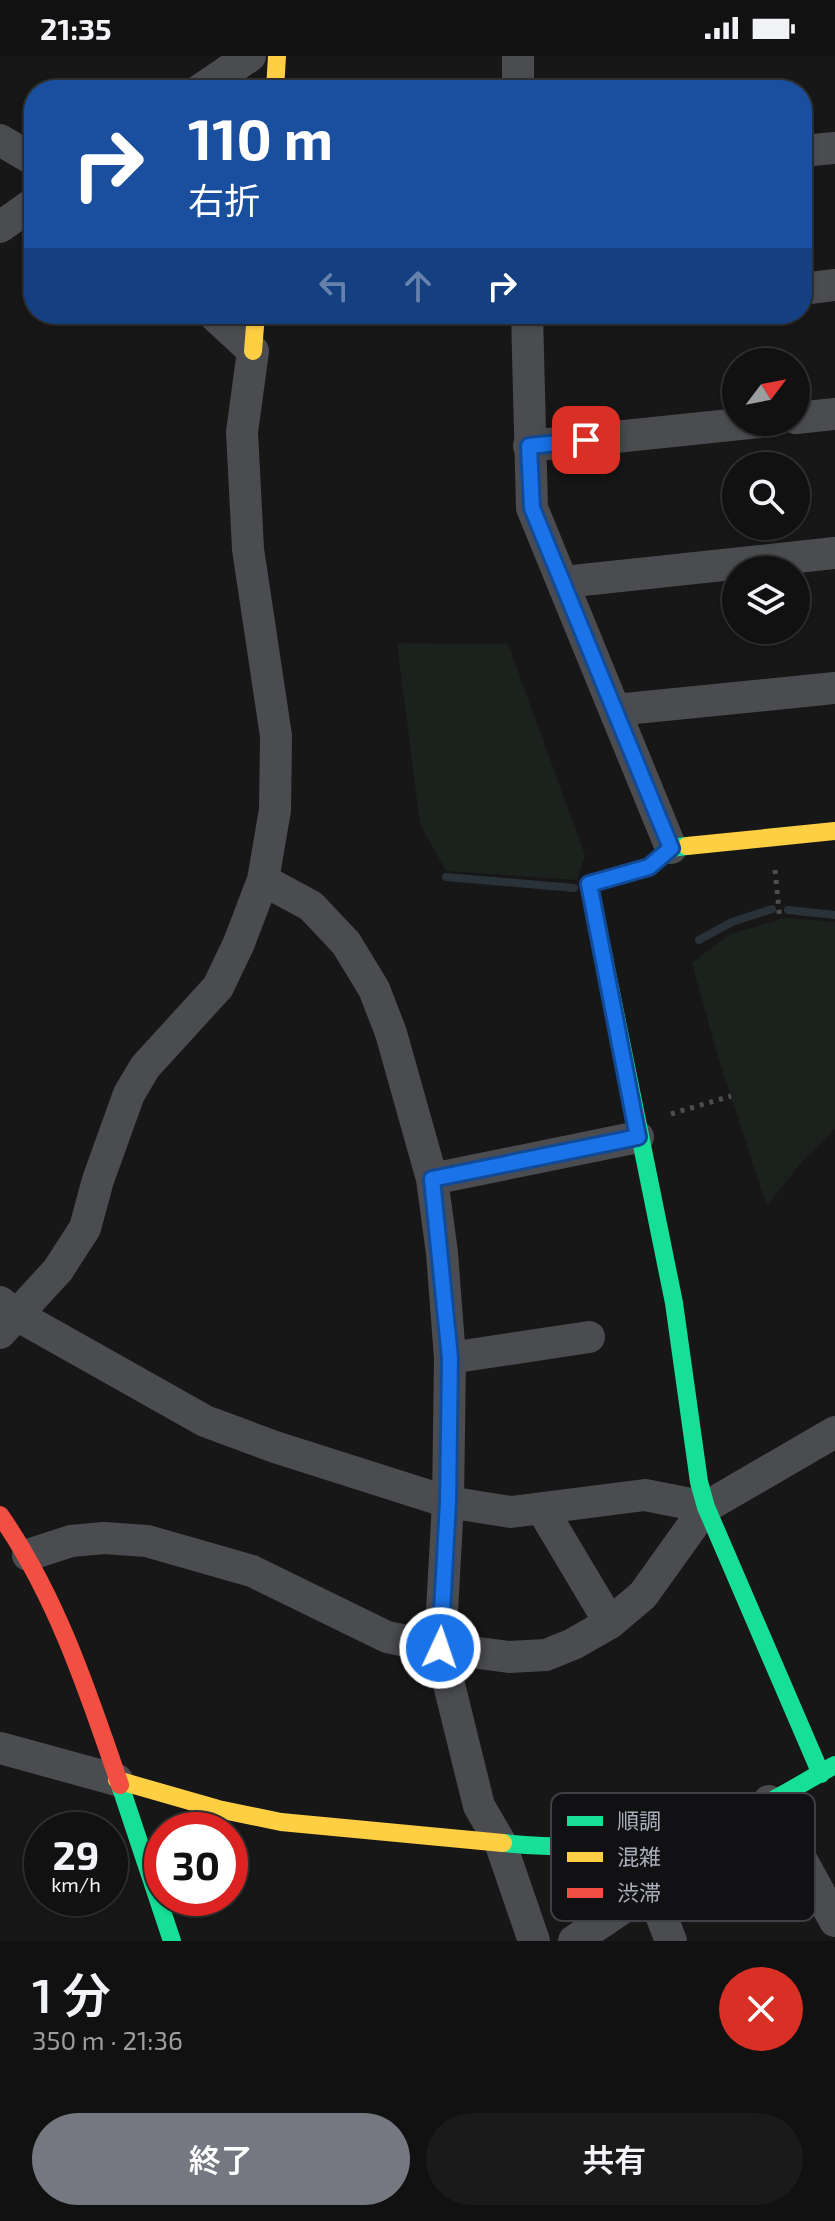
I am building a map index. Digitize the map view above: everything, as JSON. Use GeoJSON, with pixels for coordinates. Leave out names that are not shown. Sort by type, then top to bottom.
{"type":"FeatureCollection","features":[{"type":"Feature","properties":{"kind":"street"},"geometry":{"type":"LineString","coordinates":[[215,80],[250,56]]}},
{"type":"Feature","properties":{"kind":"street"},"geometry":{"type":"LineString","coordinates":[[276,80],[277,56]]}},
{"type":"Feature","properties":{"kind":"street"},"geometry":{"type":"LineString","coordinates":[[518,56],[518,80]]}},
{"type":"Feature","properties":{"kind":"street"},"geometry":{"type":"LineString","coordinates":[[0,140],[24,154]]}},
{"type":"Feature","properties":{"kind":"street"},"geometry":{"type":"LineString","coordinates":[[812,150],[835,148]]}},
{"type":"Feature","properties":{"kind":"street"},"geometry":{"type":"LineString","coordinates":[[0,227],[24,210]]}},
{"type":"Feature","properties":{"kind":"street"},"geometry":{"type":"LineString","coordinates":[[812,288],[835,285]]}},
{"type":"Feature","properties":{"kind":"street"},"geometry":{"type":"LineString","coordinates":[[224,324],[253,351]]}},
{"type":"Feature","properties":{"kind":"street"},"geometry":{"type":"LineString","coordinates":[[255,324],[242,432],[248,549],[276,736],[275,810],[263,880],[218,987],[145,1067],[129,1094],[98,1180],[85,1228],[58,1270],[5,1316],[205,1421],[275,1447],[448,1502],[511,1512],[645,1495],[706,1507]]}},
{"type":"Feature","properties":{"kind":"street"},"geometry":{"type":"LineString","coordinates":[[534,324],[529,446],[532,508],[671,848]]}},
{"type":"Feature","properties":{"kind":"street"},"geometry":{"type":"LineString","coordinates":[[810,417],[835,414]]}},
{"type":"Feature","properties":{"kind":"street"},"geometry":{"type":"LineString","coordinates":[[529,446],[722,426]]}},
{"type":"Feature","properties":{"kind":"street"},"geometry":{"type":"LineString","coordinates":[[564,582],[835,553]]}},
{"type":"Feature","properties":{"kind":"street"},"geometry":{"type":"LineString","coordinates":[[615,710],[835,688]]}},
{"type":"Feature","properties":{"kind":"street"},"geometry":{"type":"LineString","coordinates":[[784,1793],[828,1769],[706,1507],[695,1472],[675,1306],[589,884],[649,867],[671,848],[835,831]]}},
{"type":"Feature","properties":{"kind":"street"},"geometry":{"type":"LineString","coordinates":[[263,880],[311,906],[346,943],[374,989],[391,1033],[432,1179],[450,1358],[448,1502],[440,1648],[479,1806],[500,1842],[534,1941]]}},
{"type":"Feature","properties":{"kind":"street"},"geometry":{"type":"LineString","coordinates":[[432,1179],[637,1131]]}},
{"type":"Feature","properties":{"kind":"street"},"geometry":{"type":"LineString","coordinates":[[450,1358],[589,1337]]}},
{"type":"Feature","properties":{"kind":"street"},"geometry":{"type":"LineString","coordinates":[[28,1555],[71,1541],[104,1538],[147,1541],[252,1571],[387,1637],[509,1657],[546,1655],[610,1623],[643,1595],[706,1507],[835,1432]]}},
{"type":"Feature","properties":{"kind":"street"},"geometry":{"type":"LineString","coordinates":[[542,1509],[610,1623]]}},
{"type":"Feature","properties":{"kind":"street"},"geometry":{"type":"LineString","coordinates":[[0,1515],[28,1555],[81,1671],[172,1941]]}},
{"type":"Feature","properties":{"kind":"street"},"geometry":{"type":"LineString","coordinates":[[0,1748],[218,1809],[281,1822],[551,1847]]}},
{"type":"Feature","properties":{"kind":"street"},"geometry":{"type":"LineString","coordinates":[[815,1885],[835,1921]]}},
{"type":"Feature","properties":{"kind":"street"},"geometry":{"type":"LineString","coordinates":[[574,1941],[604,1921]]}},
{"type":"Feature","properties":{"kind":"street"},"geometry":{"type":"LineString","coordinates":[[663,1921],[671,1941]]}},
{"type":"Feature","properties":{"kind":"path"},"geometry":{"type":"LineString","coordinates":[[771,838],[780,920]]}},
{"type":"Feature","properties":{"kind":"path"},"geometry":{"type":"LineString","coordinates":[[637,1131],[731,1096]]}},
{"type":"Feature","properties":{"kind":"shaded area"},"geometry":{"type":"Polygon","coordinates":[[[397,643],[508,644],[585,855],[577,880],[446,871],[420,824],[397,643]]]}},
{"type":"Feature","properties":{"kind":"shaded area"},"geometry":{"type":"Polygon","coordinates":[[[786,918],[835,922],[835,1129],[804,1159],[767,1206],[719,1061],[692,963],[730,934],[786,918]]]}},
{"type":"Feature","properties":{"kind":"waterway"},"geometry":{"type":"LineString","coordinates":[[446,877],[574,888]]}},
{"type":"Feature","properties":{"kind":"waterway"},"geometry":{"type":"LineString","coordinates":[[699,940],[732,922],[772,909]]}},
{"type":"Feature","properties":{"kind":"waterway"},"geometry":{"type":"LineString","coordinates":[[788,910],[835,915]]}},
{"type":"Feature","properties":{"kind":"traffic: fast"},"geometry":{"type":"LineString","coordinates":[[687,846],[671,848],[649,867],[589,884],[674,1303],[699,1482],[706,1507],[821,1774]]}},
{"type":"Feature","properties":{"kind":"traffic: fast"},"geometry":{"type":"LineString","coordinates":[[785,1793],[835,1765]]}},
{"type":"Feature","properties":{"kind":"traffic: fast"},"geometry":{"type":"LineString","coordinates":[[120,1785],[172,1941]]}},
{"type":"Feature","properties":{"kind":"traffic: fast"},"geometry":{"type":"LineString","coordinates":[[503,1843],[551,1846]]}},
{"type":"Feature","properties":{"kind":"traffic: slow"},"geometry":{"type":"LineString","coordinates":[[276,80],[277,56]]}},
{"type":"Feature","properties":{"kind":"traffic: slow"},"geometry":{"type":"LineString","coordinates":[[253,351],[255,324]]}},
{"type":"Feature","properties":{"kind":"traffic: slow"},"geometry":{"type":"LineString","coordinates":[[687,846],[835,831]]}},
{"type":"Feature","properties":{"kind":"traffic: slow"},"geometry":{"type":"LineString","coordinates":[[117,1780],[218,1809],[281,1822],[503,1843]]}},
{"type":"Feature","properties":{"kind":"traffic: jam"},"geometry":{"type":"LineString","coordinates":[[0,1515],[55,1612],[120,1785]]}},
{"type":"Feature","properties":{"kind":"route"},"geometry":{"type":"LineString","coordinates":[[440,1648],[448,1502],[450,1358],[442,1253],[432,1179],[638,1137],[589,884],[649,867],[671,848],[532,508],[529,446],[586,440]]}}]}
